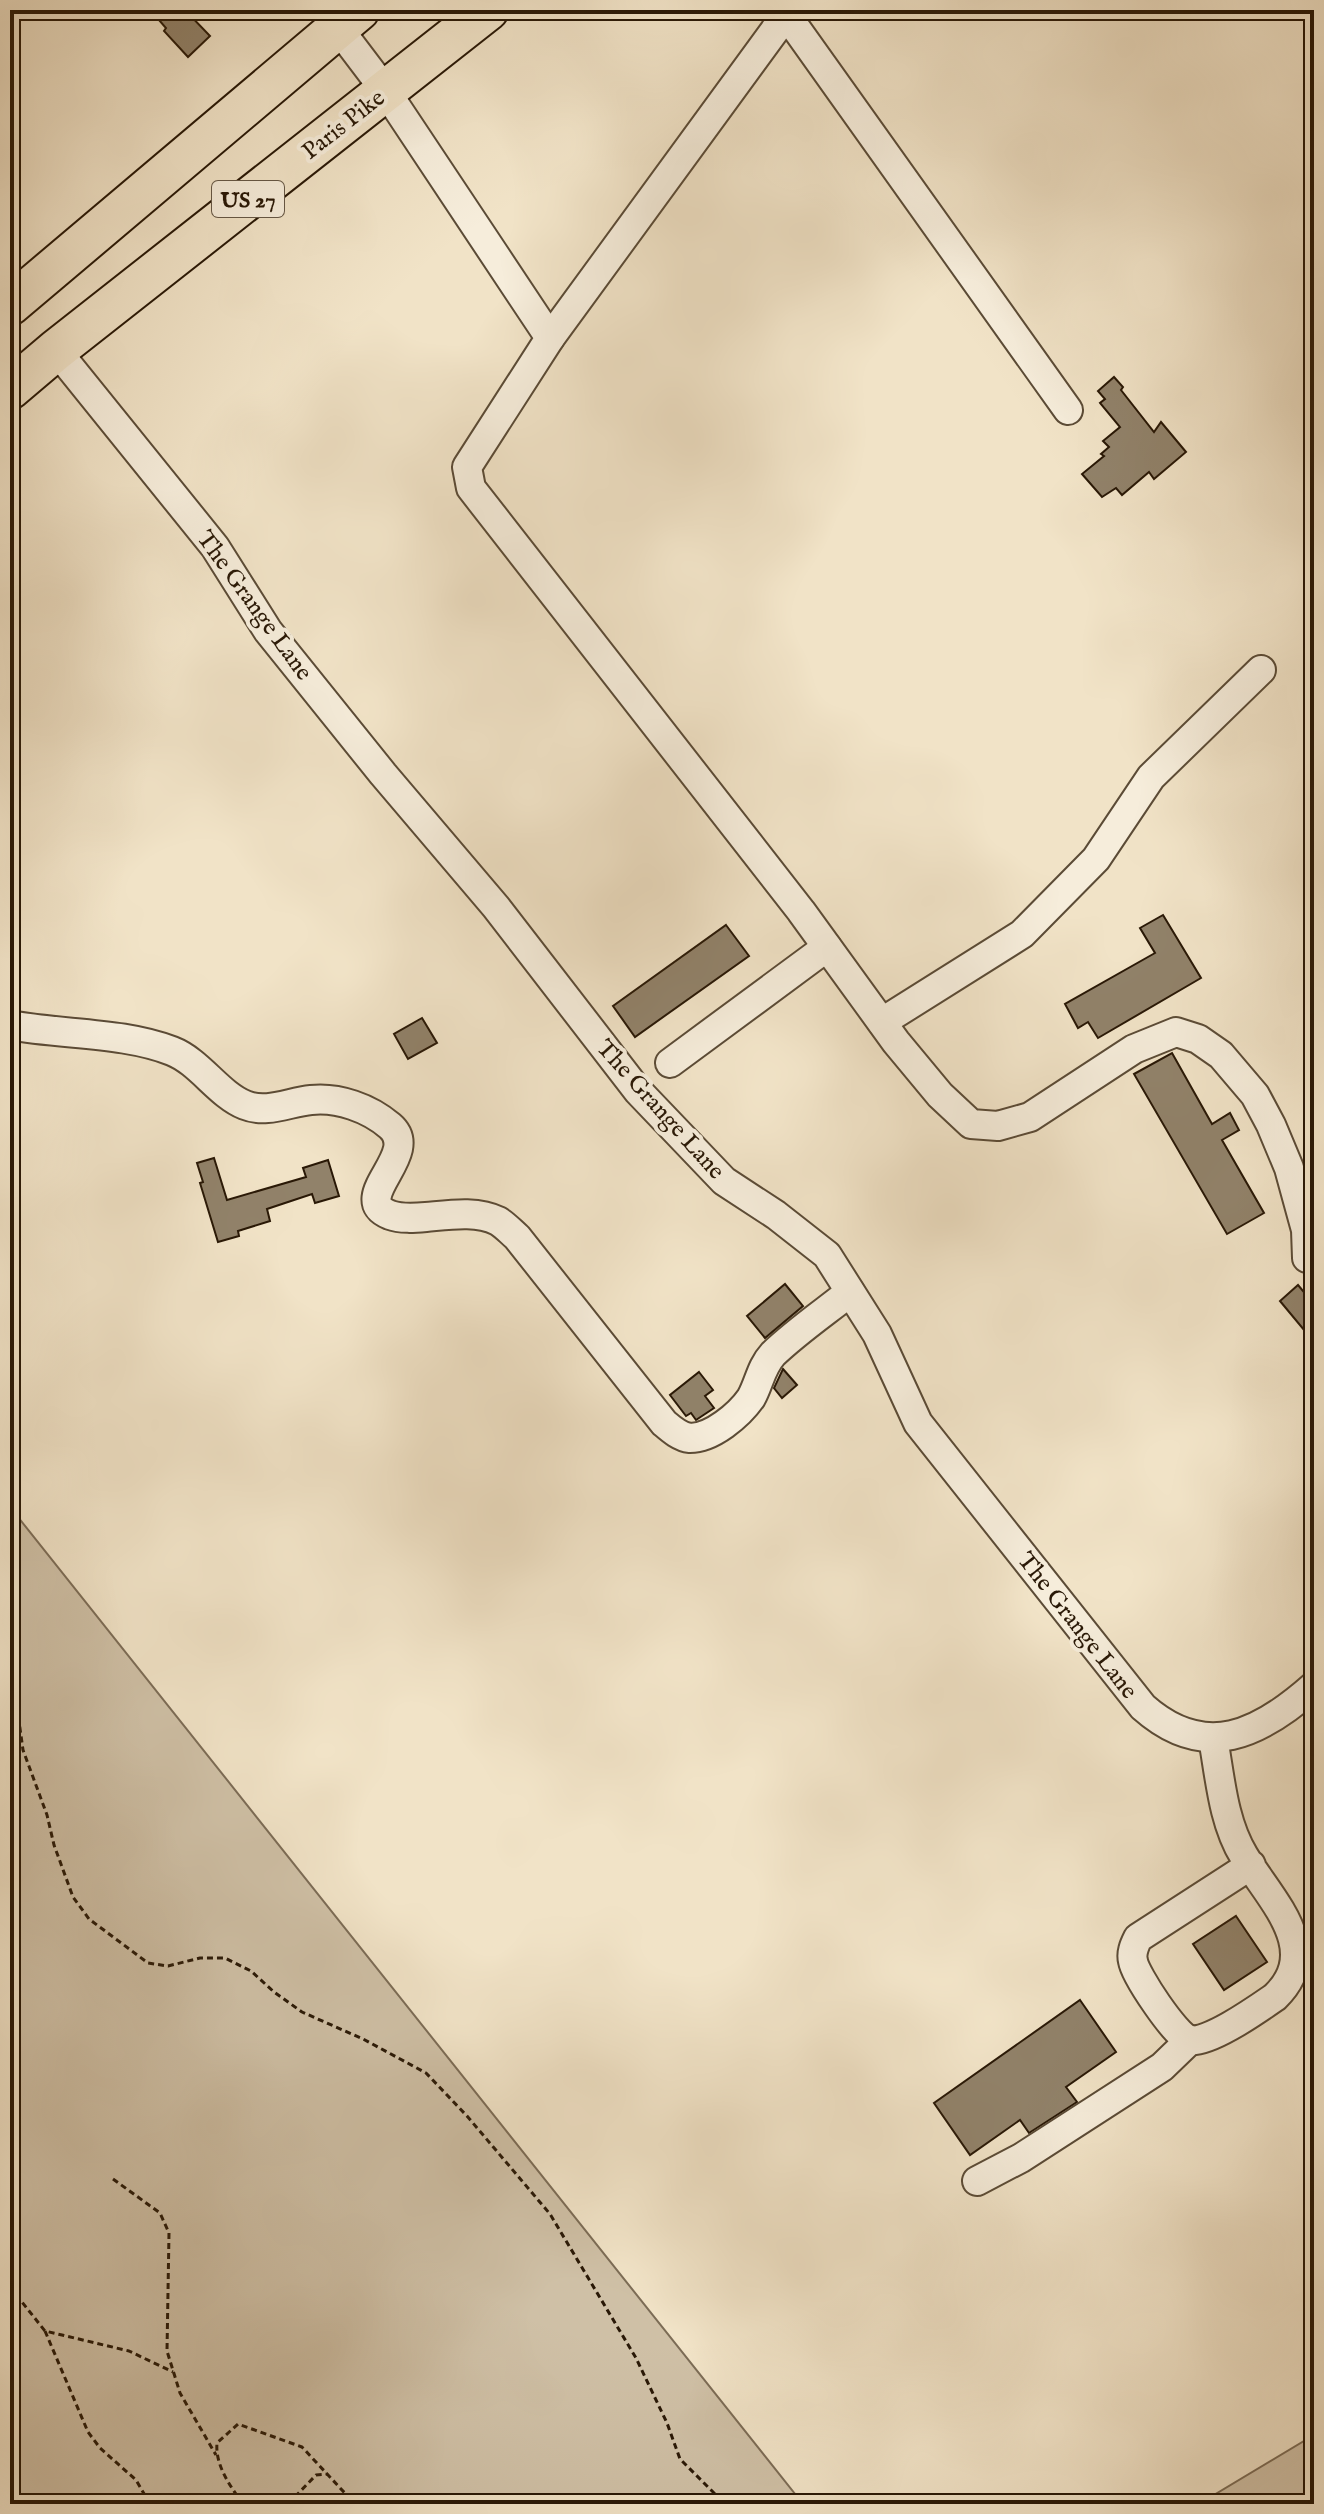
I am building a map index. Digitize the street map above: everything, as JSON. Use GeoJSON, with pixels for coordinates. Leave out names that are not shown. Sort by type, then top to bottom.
{"type":"FeatureCollection","features":[{"type":"Feature","properties":{"kind":"highway","name":"Paris Pike"},"geometry":{"type":"LineString","coordinates":[[10,389],[488,10]]}},
{"type":"Feature","properties":{"kind":"highway","name":"US 27"},"geometry":{"type":"LineString","coordinates":[[10,305],[344,16]]}},
{"type":"Feature","properties":{"kind":"street"},"geometry":{"type":"LineString","coordinates":[[1068,410],[784,12],[550,338],[467,467],[471,488],[940,1095],[971,1124],[998,1126],[1030,1117],[1134,1049],[1176,1032],[1198,1039],[1221,1055],[1255,1095],[1271,1125],[1289,1168],[1306,1230],[1307,1258]]}},
{"type":"Feature","properties":{"kind":"street"},"geometry":{"type":"LineString","coordinates":[[344,16],[385,90],[550,338]]}},
{"type":"Feature","properties":{"kind":"street","name":"The Grange Lane"},"geometry":{"type":"LineString","coordinates":[[56,350],[215,547],[268,631],[383,774],[496,907],[638,1091],[724,1181],[776,1215],[827,1255],[877,1334],[918,1423],[1143,1707],[1171,1728],[1213,1738],[1236,1736],[1265,1724],[1314,1686]]}},
{"type":"Feature","properties":{"kind":"street"},"geometry":{"type":"LineString","coordinates":[[882,1022],[1022,934],[1096,859],[1151,777],[1261,670]]}},
{"type":"Feature","properties":{"kind":"street"},"geometry":{"type":"LineString","coordinates":[[670,1063],[827,947]]}},
{"type":"Feature","properties":{"kind":"street"},"geometry":{"type":"LineString","coordinates":[[10,1025],[121,1039],[176,1052],[245,1105],[266,1109],[314,1099],[348,1103],[374,1114],[393,1128],[399,1138],[397,1156],[377,1189],[376,1200],[380,1209],[405,1218],[459,1214],[498,1221],[517,1237],[664,1423],[688,1438],[710,1433],[736,1414],[751,1397],[758,1377],[771,1356],[850,1292]]}},
{"type":"Feature","properties":{"kind":"street"},"geometry":{"type":"LineString","coordinates":[[1213,1738],[1223,1801],[1244,1856],[1251,1865],[1294,1921],[1302,1938],[1302,1963],[1292,1985],[1265,2005],[1205,2039],[1190,2040],[1176,2032],[1133,1964],[1133,1950],[1138,1938],[1251,1865]]}},
{"type":"Feature","properties":{"kind":"street"},"geometry":{"type":"LineString","coordinates":[[977,2181],[1021,2158],[1162,2067],[1190,2040]]}},
{"type":"Feature","properties":{"kind":"path"},"geometry":{"type":"LineString","coordinates":[[10,1638],[19,1671],[18,1714],[23,1750],[73,1897],[89,1919],[148,1963],[168,1966],[200,1958],[225,1958],[251,1971],[302,2012],[426,2073],[550,2214],[636,2358],[667,2423],[680,2459],[715,2494],[720,2504]]}},
{"type":"Feature","properties":{"kind":"path"},"geometry":{"type":"LineString","coordinates":[[113,2179],[160,2213],[169,2233],[167,2351],[180,2393],[243,2504]]}},
{"type":"Feature","properties":{"kind":"path"},"geometry":{"type":"LineString","coordinates":[[10,2287],[45,2331],[88,2432],[100,2448],[136,2480],[150,2504]]}},
{"type":"Feature","properties":{"kind":"path"},"geometry":{"type":"LineString","coordinates":[[45,2331],[129,2351],[173,2372]]}},
{"type":"Feature","properties":{"kind":"path"},"geometry":{"type":"LineString","coordinates":[[216,2455],[217,2443],[238,2424],[302,2447],[355,2504]]}},
{"type":"Feature","properties":{"kind":"path"},"geometry":{"type":"LineString","coordinates":[[288,2504],[316,2475],[328,2474]]}},
{"type":"Feature","properties":{"kind":"shaded area"},"geometry":{"type":"Polygon","coordinates":[[[10,1507],[803,2504],[10,2504],[10,1507]]]}},
{"type":"Feature","properties":{"kind":"shaded area"},"geometry":{"type":"Polygon","coordinates":[[[1314,2435],[1314,2504],[1199,2504],[1314,2435]]]}},
{"type":"Feature","properties":{"kind":"building"},"geometry":{"type":"Polygon","coordinates":[[[170,10],[185,10],[210,36],[188,57],[164,31],[166,28],[159,20],[170,10]]]}},
{"type":"Feature","properties":{"kind":"building"},"geometry":{"type":"Polygon","coordinates":[[[1114,377],[1154,432],[1161,422],[1186,452],[1154,479],[1149,472],[1122,495],[1116,488],[1102,497],[1082,474],[1104,456],[1101,454],[1109,447],[1103,441],[1120,427],[1100,403],[1105,399],[1098,391],[1114,377]]]}},
{"type":"Feature","properties":{"kind":"building"},"geometry":{"type":"Polygon","coordinates":[[[1163,915],[1201,978],[1098,1038],[1088,1022],[1078,1028],[1065,1004],[1155,953],[1140,928],[1163,915]]]}},
{"type":"Feature","properties":{"kind":"building"},"geometry":{"type":"Polygon","coordinates":[[[726,925],[749,956],[635,1037],[613,1006],[726,925]]]}},
{"type":"Feature","properties":{"kind":"building"},"geometry":{"type":"Polygon","coordinates":[[[422,1018],[437,1043],[408,1059],[394,1034],[422,1018]]]}},
{"type":"Feature","properties":{"kind":"building"},"geometry":{"type":"Polygon","coordinates":[[[1172,1053],[1212,1124],[1230,1113],[1239,1130],[1222,1140],[1264,1213],[1227,1234],[1134,1074],[1172,1053]]]}},
{"type":"Feature","properties":{"kind":"building"},"geometry":{"type":"Polygon","coordinates":[[[214,1158],[227,1200],[306,1177],[303,1168],[328,1160],[339,1196],[315,1203],[312,1194],[267,1209],[270,1221],[238,1231],[239,1236],[218,1242],[197,1163],[214,1158]]]}},
{"type":"Feature","properties":{"kind":"building"},"geometry":{"type":"Polygon","coordinates":[[[785,1284],[803,1306],[765,1338],[747,1316],[785,1284]]]}},
{"type":"Feature","properties":{"kind":"building"},"geometry":{"type":"Polygon","coordinates":[[[1298,1285],[1314,1304],[1314,1342],[1280,1301],[1298,1285]]]}},
{"type":"Feature","properties":{"kind":"building"},"geometry":{"type":"Polygon","coordinates":[[[783,1369],[797,1385],[782,1398],[774,1388],[783,1369]]]}},
{"type":"Feature","properties":{"kind":"building"},"geometry":{"type":"Polygon","coordinates":[[[699,1372],[713,1390],[705,1396],[714,1408],[696,1420],[691,1413],[686,1416],[670,1395],[699,1372]]]}},
{"type":"Feature","properties":{"kind":"building"},"geometry":{"type":"Polygon","coordinates":[[[1236,1916],[1267,1962],[1224,1990],[1193,1944],[1236,1916]]]}},
{"type":"Feature","properties":{"kind":"building"},"geometry":{"type":"Polygon","coordinates":[[[1080,2000],[1116,2052],[1066,2087],[1077,2102],[1029,2133],[1020,2120],[970,2155],[934,2103],[1080,2000]]]}}]}
